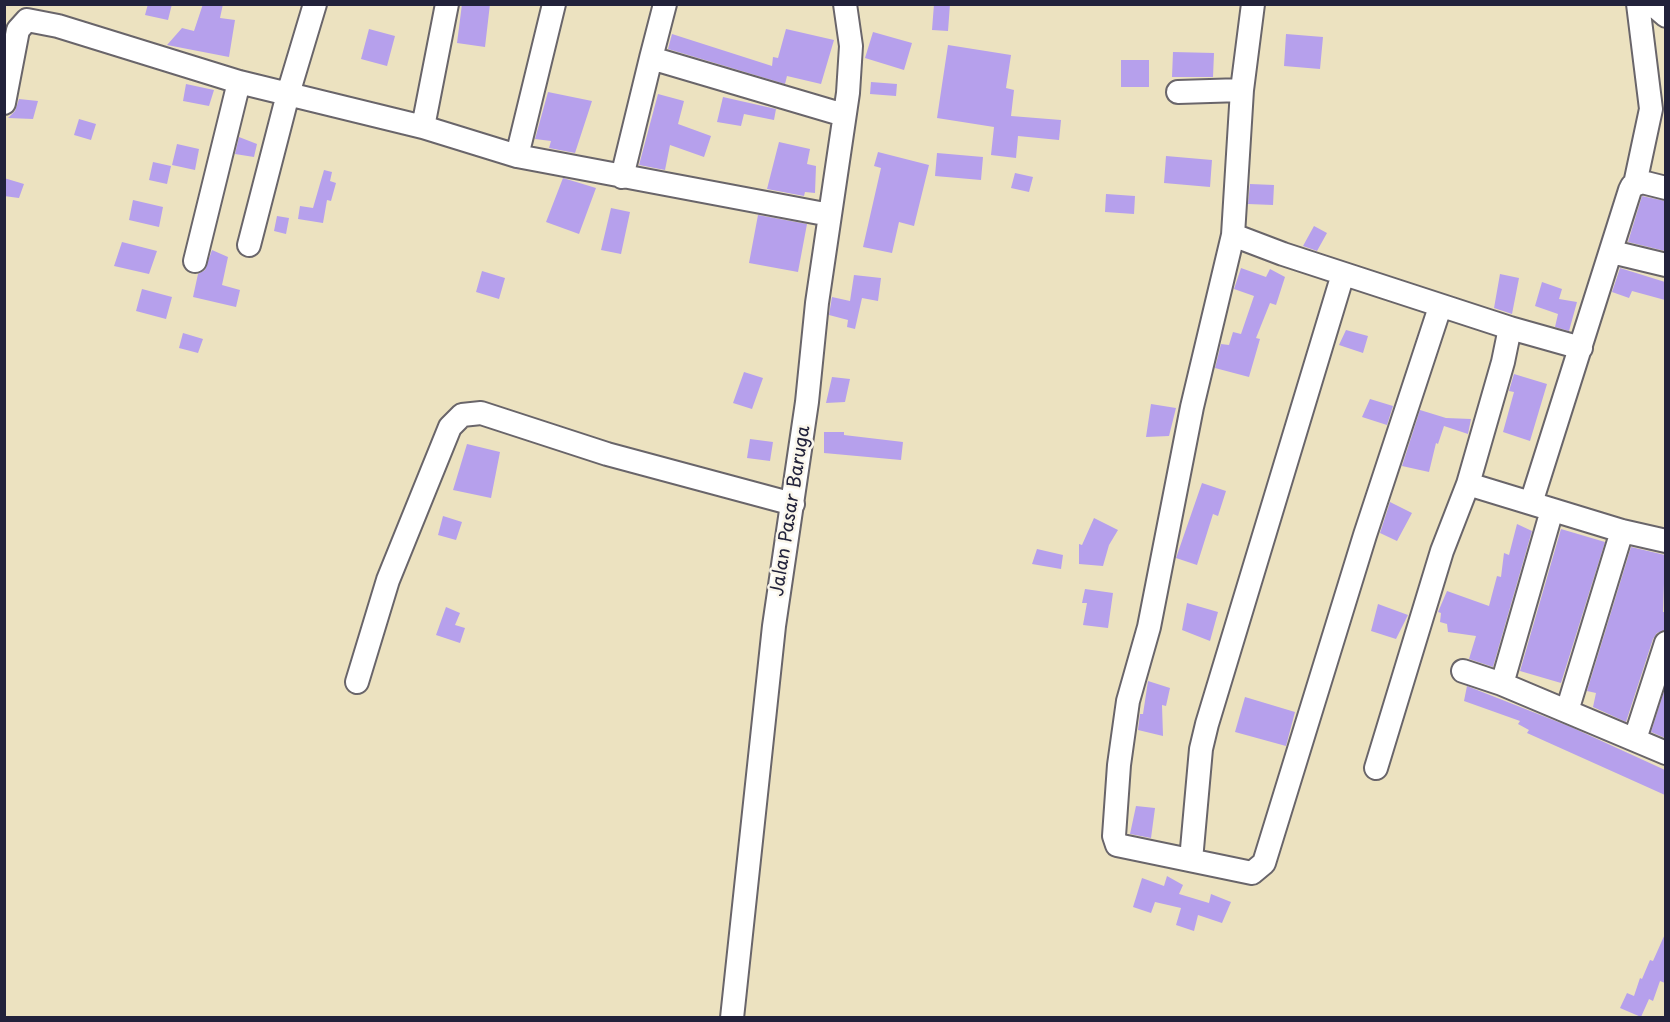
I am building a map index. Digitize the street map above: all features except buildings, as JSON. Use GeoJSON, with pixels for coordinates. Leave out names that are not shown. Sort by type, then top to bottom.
{"type":"FeatureCollection","features":[{"type":"Feature","properties":{"kind":"street"},"geometry":{"type":"LineString","coordinates":[[249,245],[288,94],[315,4]]}},
{"type":"Feature","properties":{"kind":"street"},"geometry":{"type":"LineString","coordinates":[[423,127],[447,4]]}},
{"type":"Feature","properties":{"kind":"street"},"geometry":{"type":"LineString","coordinates":[[517,156],[554,4]]}},
{"type":"Feature","properties":{"kind":"street"},"geometry":{"type":"LineString","coordinates":[[622,177],[665,4]]}},
{"type":"Feature","properties":{"kind":"street","name":"Jalan Pasar Baruga"},"geometry":{"type":"LineString","coordinates":[[732,1017],[774,626],[793,504],[848,93],[851,46],[845,4]]}},
{"type":"Feature","properties":{"kind":"street"},"geometry":{"type":"LineString","coordinates":[[1253,4],[1242,90],[1233,235],[1192,407],[1149,627],[1128,701],[1119,765],[1114,836],[1117,845],[1252,873],[1264,864],[1365,535],[1440,307]]}},
{"type":"Feature","properties":{"kind":"street"},"geometry":{"type":"LineString","coordinates":[[1502,684],[1541,507],[1581,348],[1630,190],[1635,184],[1658,109],[1638,4]]}},
{"type":"Feature","properties":{"kind":"street"},"geometry":{"type":"LineString","coordinates":[[1652,4],[1665,16]]}},
{"type":"Feature","properties":{"kind":"street"},"geometry":{"type":"LineString","coordinates":[[4,103],[18,30],[24,12],[58,26],[239,82],[423,127],[517,156],[830,215]]}},
{"type":"Feature","properties":{"kind":"street"},"geometry":{"type":"LineString","coordinates":[[651,58],[844,115]]}},
{"type":"Feature","properties":{"kind":"street"},"geometry":{"type":"LineString","coordinates":[[195,261],[239,82]]}},
{"type":"Feature","properties":{"kind":"street"},"geometry":{"type":"LineString","coordinates":[[1178,92],[1242,90]]}},
{"type":"Feature","properties":{"kind":"street"},"geometry":{"type":"LineString","coordinates":[[1635,184],[1642,182],[1665,188]]}},
{"type":"Feature","properties":{"kind":"street"},"geometry":{"type":"LineString","coordinates":[[1233,235],[1440,307],[1581,348]]}},
{"type":"Feature","properties":{"kind":"street"},"geometry":{"type":"LineString","coordinates":[[1612,252],[1665,265]]}},
{"type":"Feature","properties":{"kind":"street"},"geometry":{"type":"LineString","coordinates":[[1191,860],[1201,749],[1207,724],[1343,274]]}},
{"type":"Feature","properties":{"kind":"street"},"geometry":{"type":"LineString","coordinates":[[1376,768],[1442,551],[1468,484],[1503,362],[1510,328]]}},
{"type":"Feature","properties":{"kind":"street"},"geometry":{"type":"LineString","coordinates":[[357,682],[392,569],[450,427],[462,415],[481,413],[608,454],[793,504]]}},
{"type":"Feature","properties":{"kind":"street"},"geometry":{"type":"LineString","coordinates":[[1468,484],[1622,531],[1665,541]]}},
{"type":"Feature","properties":{"kind":"street"},"geometry":{"type":"LineString","coordinates":[[1567,711],[1622,531]]}},
{"type":"Feature","properties":{"kind":"street"},"geometry":{"type":"LineString","coordinates":[[1635,738],[1665,643]]}},
{"type":"Feature","properties":{"kind":"street"},"geometry":{"type":"LineString","coordinates":[[1463,671],[1502,684],[1635,738],[1665,753]]}}]}
